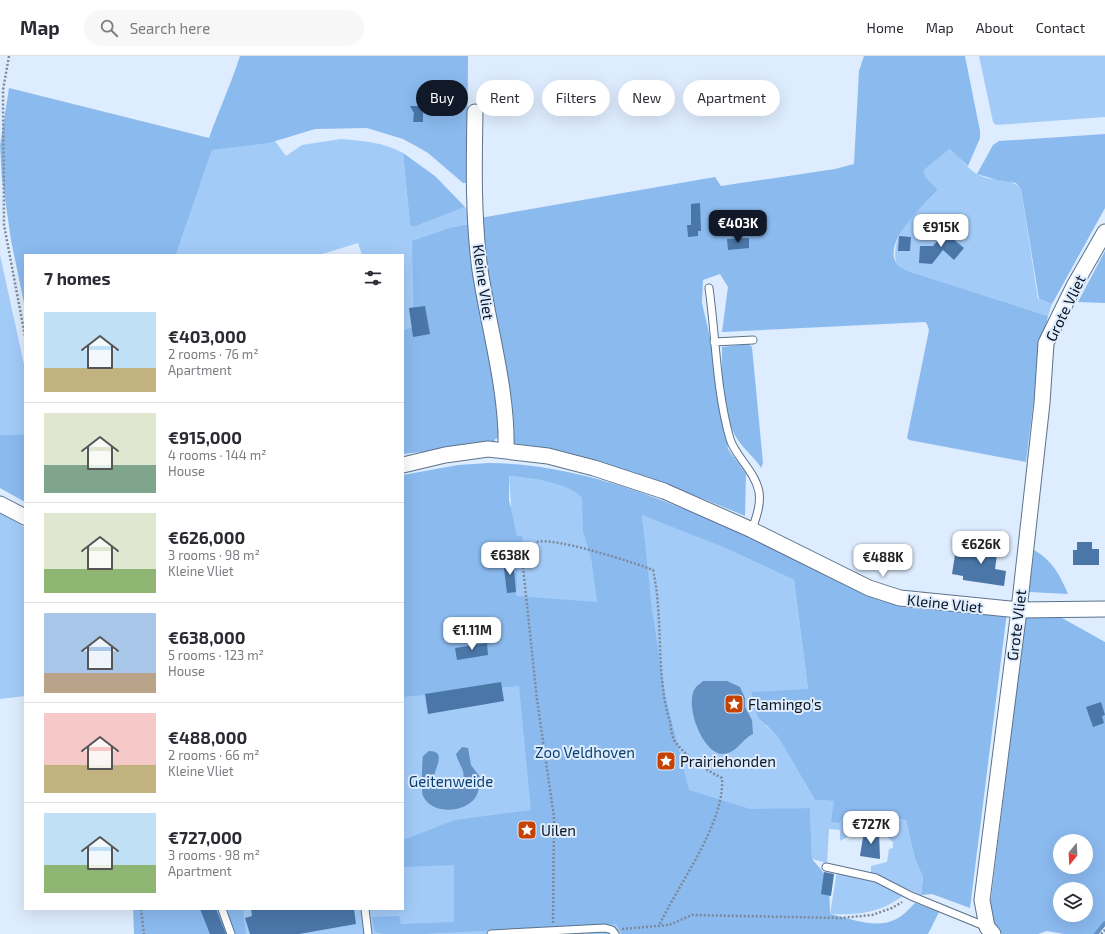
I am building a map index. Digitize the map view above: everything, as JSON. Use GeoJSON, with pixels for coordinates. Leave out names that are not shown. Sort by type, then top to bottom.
{"type":"FeatureCollection","features":[{"type":"Feature","properties":{"kind":"street","name":"Kleine Vliet"},"geometry":{"type":"LineString","coordinates":[[475,112],[475,220],[480,269],[507,424],[506,451]]}},
{"type":"Feature","properties":{"kind":"street","name":"Grote Vliet"},"geometry":{"type":"LineString","coordinates":[[990,930],[982,900],[1019,610],[1042,403],[1046,343],[1074,286],[1105,232]]}},
{"type":"Feature","properties":{"kind":"street","name":"Kleine Vliet"},"geometry":{"type":"LineString","coordinates":[[404,465],[445,454],[488,449],[548,456],[594,468],[664,491],[752,530],[869,588],[900,598],[1019,610],[1105,609]]}},
{"type":"Feature","properties":{"kind":"street"},"geometry":{"type":"LineString","coordinates":[[0,504],[24,516]]}},
{"type":"Feature","properties":{"kind":"lane"},"geometry":{"type":"LineString","coordinates":[[709,288],[714,320],[714,342],[730,440],[749,469],[759,491],[759,508],[752,530]]}},
{"type":"Feature","properties":{"kind":"lane"},"geometry":{"type":"LineString","coordinates":[[714,342],[753,340]]}},
{"type":"Feature","properties":{"kind":"lane"},"geometry":{"type":"LineString","coordinates":[[826,867],[876,878],[910,896],[990,930]]}},
{"type":"Feature","properties":{"kind":"lane"},"geometry":{"type":"LineString","coordinates":[[222,910],[231,934]]}},
{"type":"Feature","properties":{"kind":"lane"},"geometry":{"type":"LineString","coordinates":[[365,910],[368,934]]}},
{"type":"Feature","properties":{"kind":"lane"},"geometry":{"type":"LineString","coordinates":[[491,934],[605,928],[613,932]]}},
{"type":"Feature","properties":{"kind":"path"},"geometry":{"type":"LineString","coordinates":[[9,56],[2,90],[4,225],[24,331]]}},
{"type":"Feature","properties":{"kind":"path"},"geometry":{"type":"LineString","coordinates":[[553,931],[554,817],[537,700],[523,567],[526,553],[532,544],[539,541],[556,543],[636,563],[653,570],[658,591],[659,645],[664,703],[675,741],[698,765],[722,778],[722,787],[714,821],[659,926]]}},
{"type":"Feature","properties":{"kind":"path"},"geometry":{"type":"LineString","coordinates":[[613,932],[669,925],[692,915],[840,918],[872,915],[892,908],[910,896]]}},
{"type":"Feature","properties":{"kind":"path"},"geometry":{"type":"LineString","coordinates":[[141,910],[144,934]]}},
{"type":"Feature","properties":{"kind":"path"},"geometry":{"type":"LineString","coordinates":[[1101,934],[1105,930]]}},
{"type":"Feature","properties":{"kind":"green space"},"geometry":{"type":"Polygon","coordinates":[[[240,56],[468,56],[468,80],[416,80],[416,116],[468,116],[467,183],[463,183],[428,153],[416,146],[403,139],[367,128],[315,129],[269,143],[212,150],[176,254],[24,254],[24,303],[11,240],[2,178],[0,146],[9,88],[209,138],[240,56]]]}},
{"type":"Feature","properties":{"kind":"green space"},"geometry":{"type":"Polygon","coordinates":[[[864,56],[965,56],[980,131],[980,138],[968,166],[950,149],[924,170],[925,176],[938,190],[907,224],[895,245],[894,255],[897,264],[903,269],[1048,316],[1039,358],[1026,462],[909,440],[907,438],[929,330],[925,322],[722,332],[728,287],[720,274],[703,280],[702,303],[714,355],[728,449],[746,474],[745,516],[670,486],[596,461],[569,453],[540,447],[511,444],[480,218],[715,177],[721,186],[835,169],[854,164],[859,71],[864,56]]]}},
{"type":"Feature","properties":{"kind":"green space"},"geometry":{"type":"Polygon","coordinates":[[[979,56],[1105,56],[1105,117],[996,125],[993,122],[979,56]]]}},
{"type":"Feature","properties":{"kind":"green space"},"geometry":{"type":"Polygon","coordinates":[[[1105,134],[1105,208],[1052,304],[1039,299],[1021,189],[1016,183],[997,180],[977,174],[993,145],[999,141],[1105,134]]]}},
{"type":"Feature","properties":{"kind":"green space"},"geometry":{"type":"Polygon","coordinates":[[[341,139],[380,144],[403,153],[410,225],[414,227],[465,207],[467,210],[467,224],[453,227],[414,328],[404,330],[404,254],[362,254],[358,243],[322,254],[176,254],[212,150],[275,141],[286,156],[302,145],[341,139]]]}},
{"type":"Feature","properties":{"kind":"green space"},"geometry":{"type":"Polygon","coordinates":[[[950,149],[976,174],[986,178],[1008,181],[1017,185],[1021,189],[1038,299],[1052,304],[1048,316],[911,272],[901,268],[896,263],[895,252],[897,241],[901,232],[914,214],[938,190],[925,176],[924,170],[950,149]]]}},
{"type":"Feature","properties":{"kind":"green space"},"geometry":{"type":"Polygon","coordinates":[[[403,153],[435,176],[465,207],[414,227],[410,225],[403,153]]]}},
{"type":"Feature","properties":{"kind":"green space"},"geometry":{"type":"Polygon","coordinates":[[[473,223],[503,437],[495,439],[494,444],[404,454],[404,330],[414,327],[412,241],[453,227],[473,223]]]}},
{"type":"Feature","properties":{"kind":"green space"},"geometry":{"type":"Polygon","coordinates":[[[1105,251],[1105,303],[1078,302],[1105,251]]]}},
{"type":"Feature","properties":{"kind":"green space"},"geometry":{"type":"Polygon","coordinates":[[[0,255],[24,364],[24,434],[0,435],[0,255]]]}},
{"type":"Feature","properties":{"kind":"green space"},"geometry":{"type":"Polygon","coordinates":[[[749,344],[752,347],[763,463],[761,468],[756,460],[740,444],[732,429],[723,395],[722,347],[749,344]]]}},
{"type":"Feature","properties":{"kind":"green space"},"geometry":{"type":"Polygon","coordinates":[[[24,434],[24,501],[0,488],[0,435],[24,434]]]}},
{"type":"Feature","properties":{"kind":"green space","name":"Zoo Veldhoven"},"geometry":{"type":"Polygon","coordinates":[[[489,463],[540,467],[591,477],[641,493],[691,512],[740,533],[882,600],[902,607],[1007,612],[970,908],[932,894],[921,895],[923,877],[915,859],[906,820],[888,818],[880,811],[845,815],[839,823],[831,822],[834,801],[815,800],[778,737],[758,717],[751,692],[808,689],[794,580],[721,546],[642,515],[652,609],[665,695],[689,790],[750,809],[810,808],[812,859],[829,879],[830,914],[862,922],[887,922],[900,917],[915,903],[939,912],[928,934],[622,934],[616,924],[423,934],[383,934],[375,932],[372,917],[399,916],[401,924],[454,922],[454,865],[404,867],[404,840],[455,820],[531,810],[519,686],[404,697],[404,475],[458,465],[489,463]],[[509,476],[509,500],[517,536],[522,536],[525,552],[518,557],[516,596],[597,602],[591,557],[583,531],[582,498],[568,488],[537,480],[509,476]]]}},
{"type":"Feature","properties":{"kind":"green space","name":"Zoo Veldhoven"},"geometry":{"type":"Polygon","coordinates":[[[509,476],[556,483],[579,494],[583,502],[583,512],[643,525],[642,515],[731,544],[732,551],[794,580],[808,689],[765,725],[778,737],[815,800],[834,801],[845,815],[880,811],[888,818],[906,820],[915,859],[923,877],[921,895],[871,873],[871,866],[887,862],[889,849],[893,848],[893,842],[885,835],[881,828],[860,827],[840,841],[840,830],[829,829],[827,863],[812,859],[810,808],[782,809],[831,934],[150,934],[148,910],[404,910],[404,535],[511,506],[509,476]]]}},
{"type":"Feature","properties":{"kind":"green space"},"geometry":{"type":"Polygon","coordinates":[[[0,512],[24,526],[24,696],[0,699],[0,512]]]}},
{"type":"Feature","properties":{"kind":"green space"},"geometry":{"type":"Polygon","coordinates":[[[1034,550],[1051,563],[1068,594],[1029,592],[1034,550]]]}},
{"type":"Feature","properties":{"kind":"green space"},"geometry":{"type":"Polygon","coordinates":[[[1026,613],[1053,613],[1105,642],[1105,921],[1094,934],[1064,934],[1047,931],[1038,934],[1002,934],[992,922],[990,907],[1026,613]]]}},
{"type":"Feature","properties":{"kind":"green space"},"geometry":{"type":"Polygon","coordinates":[[[837,871],[874,881],[904,895],[887,906],[869,912],[830,914],[837,871]]]}},
{"type":"Feature","properties":{"kind":"green space"},"geometry":{"type":"Polygon","coordinates":[[[133,910],[243,910],[246,934],[134,934],[133,910]]]}},
{"type":"Feature","properties":{"kind":"shaded area"},"geometry":{"type":"Polygon","coordinates":[[[703,681],[727,681],[740,687],[745,698],[745,707],[752,720],[753,734],[732,752],[723,754],[715,752],[708,746],[697,726],[693,715],[693,694],[696,687],[703,681]]]}},
{"type":"Feature","properties":{"kind":"shaded area"},"geometry":{"type":"Polygon","coordinates":[[[462,747],[468,748],[471,765],[480,777],[479,788],[476,796],[464,807],[456,809],[448,810],[433,806],[427,802],[422,793],[423,756],[429,751],[438,754],[439,758],[434,781],[442,788],[455,788],[460,784],[464,775],[456,754],[462,747]]]}},
{"type":"Feature","properties":{"kind":"building"},"geometry":{"type":"Polygon","coordinates":[[[410,106],[416,106],[416,116],[423,116],[423,122],[413,122],[414,113],[410,106]]]}},
{"type":"Feature","properties":{"kind":"building"},"geometry":{"type":"Polygon","coordinates":[[[700,203],[701,231],[698,231],[698,236],[688,237],[687,225],[691,225],[691,204],[700,203]]]}},
{"type":"Feature","properties":{"kind":"building"},"geometry":{"type":"Polygon","coordinates":[[[950,226],[957,231],[952,238],[964,248],[954,260],[943,250],[932,264],[919,263],[920,246],[933,246],[950,226]]]}},
{"type":"Feature","properties":{"kind":"building"},"geometry":{"type":"Polygon","coordinates":[[[899,236],[911,237],[910,251],[898,251],[899,236]]]}},
{"type":"Feature","properties":{"kind":"building"},"geometry":{"type":"Polygon","coordinates":[[[749,238],[749,248],[728,250],[727,239],[749,238]]]}},
{"type":"Feature","properties":{"kind":"building"},"geometry":{"type":"Polygon","coordinates":[[[425,306],[430,334],[413,337],[409,308],[425,306]]]}},
{"type":"Feature","properties":{"kind":"building"},"geometry":{"type":"Polygon","coordinates":[[[989,531],[1000,532],[995,569],[1006,571],[1004,586],[963,580],[963,576],[952,574],[955,555],[966,556],[967,553],[986,556],[989,531]]]}},
{"type":"Feature","properties":{"kind":"building"},"geometry":{"type":"Polygon","coordinates":[[[1077,542],[1092,542],[1092,549],[1099,549],[1099,565],[1073,565],[1073,550],[1077,550],[1077,542]]]}},
{"type":"Feature","properties":{"kind":"building"},"geometry":{"type":"Polygon","coordinates":[[[513,559],[516,592],[507,593],[503,560],[513,559]]]}},
{"type":"Feature","properties":{"kind":"building"},"geometry":{"type":"Polygon","coordinates":[[[487,643],[488,655],[457,660],[455,648],[487,643]]]}},
{"type":"Feature","properties":{"kind":"building"},"geometry":{"type":"Polygon","coordinates":[[[501,682],[504,701],[428,714],[425,694],[501,682]]]}},
{"type":"Feature","properties":{"kind":"building"},"geometry":{"type":"Polygon","coordinates":[[[1101,702],[1105,715],[1102,716],[1104,723],[1093,727],[1086,707],[1101,702]]]}},
{"type":"Feature","properties":{"kind":"building"},"geometry":{"type":"Polygon","coordinates":[[[864,831],[879,831],[880,859],[860,856],[864,831]]]}},
{"type":"Feature","properties":{"kind":"building"},"geometry":{"type":"Polygon","coordinates":[[[824,872],[834,874],[831,896],[821,894],[824,872]]]}},
{"type":"Feature","properties":{"kind":"building"},"geometry":{"type":"Polygon","coordinates":[[[200,910],[216,910],[226,934],[210,934],[200,910]]]}},
{"type":"Feature","properties":{"kind":"building"},"geometry":{"type":"Polygon","coordinates":[[[251,910],[354,910],[356,924],[299,934],[250,934],[245,918],[252,916],[251,910]]]}},
{"type":"Feature","properties":{"kind":"waterway"},"geometry":{"type":"LineString","coordinates":[[1096,934],[1105,923]]}},
{"type":"Feature","properties":{"kind":"place","name":"Flamingo's"},"geometry":{"type":"Point","coordinates":[734,704]}},
{"type":"Feature","properties":{"kind":"place","name":"Prairiehonden"},"geometry":{"type":"Point","coordinates":[666,761]}},
{"type":"Feature","properties":{"kind":"place","name":"Uilen"},"geometry":{"type":"Point","coordinates":[527,830]}},
{"type":"Feature","properties":{"kind":"park label","name":"Geitenweide"},"geometry":{"type":"Point","coordinates":[451,781]}}]}
